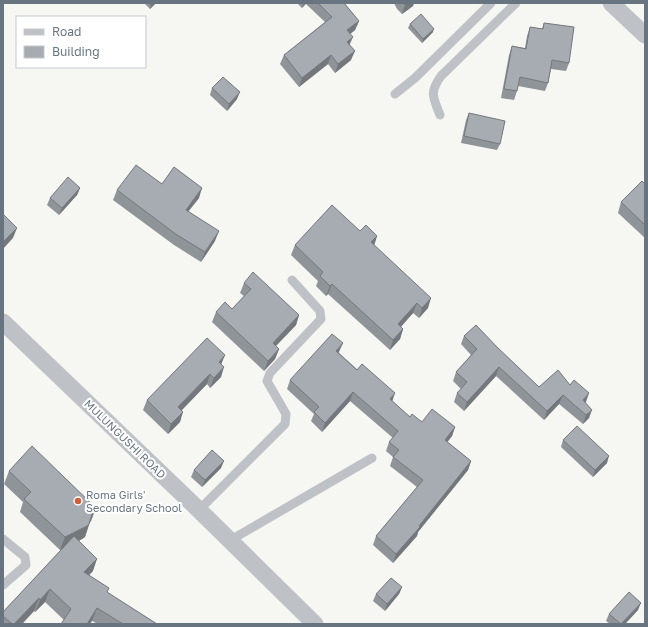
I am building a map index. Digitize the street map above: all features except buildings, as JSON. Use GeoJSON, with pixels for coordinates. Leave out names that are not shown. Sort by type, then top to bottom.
{"type":"FeatureCollection","features":[{"type":"Feature","properties":{"kind":"street"},"geometry":{"type":"LineString","coordinates":[[611,3],[645,34]]}},
{"type":"Feature","properties":{"kind":"street","name":"MULUNGUSHI ROAD"},"geometry":{"type":"LineString","coordinates":[[3,322],[199,510],[315,624]]}},
{"type":"Feature","properties":{"kind":"lane"},"geometry":{"type":"LineString","coordinates":[[395,94],[415,78],[491,3]]}},
{"type":"Feature","properties":{"kind":"lane"},"geometry":{"type":"LineString","coordinates":[[440,115],[432,96],[435,84],[441,76],[516,3]]}},
{"type":"Feature","properties":{"kind":"lane"},"geometry":{"type":"LineString","coordinates":[[199,510],[285,424],[286,414],[267,381],[270,373],[321,319],[320,312],[292,280]]}},
{"type":"Feature","properties":{"kind":"lane"},"geometry":{"type":"LineString","coordinates":[[229,541],[372,458]]}},
{"type":"Feature","properties":{"kind":"lane"},"geometry":{"type":"LineString","coordinates":[[3,538],[26,557],[26,565],[3,585]]}},
{"type":"Feature","properties":{"kind":"place","name":"Roma Girls' Secondary School"},"geometry":{"type":"Point","coordinates":[78,501]}}]}
